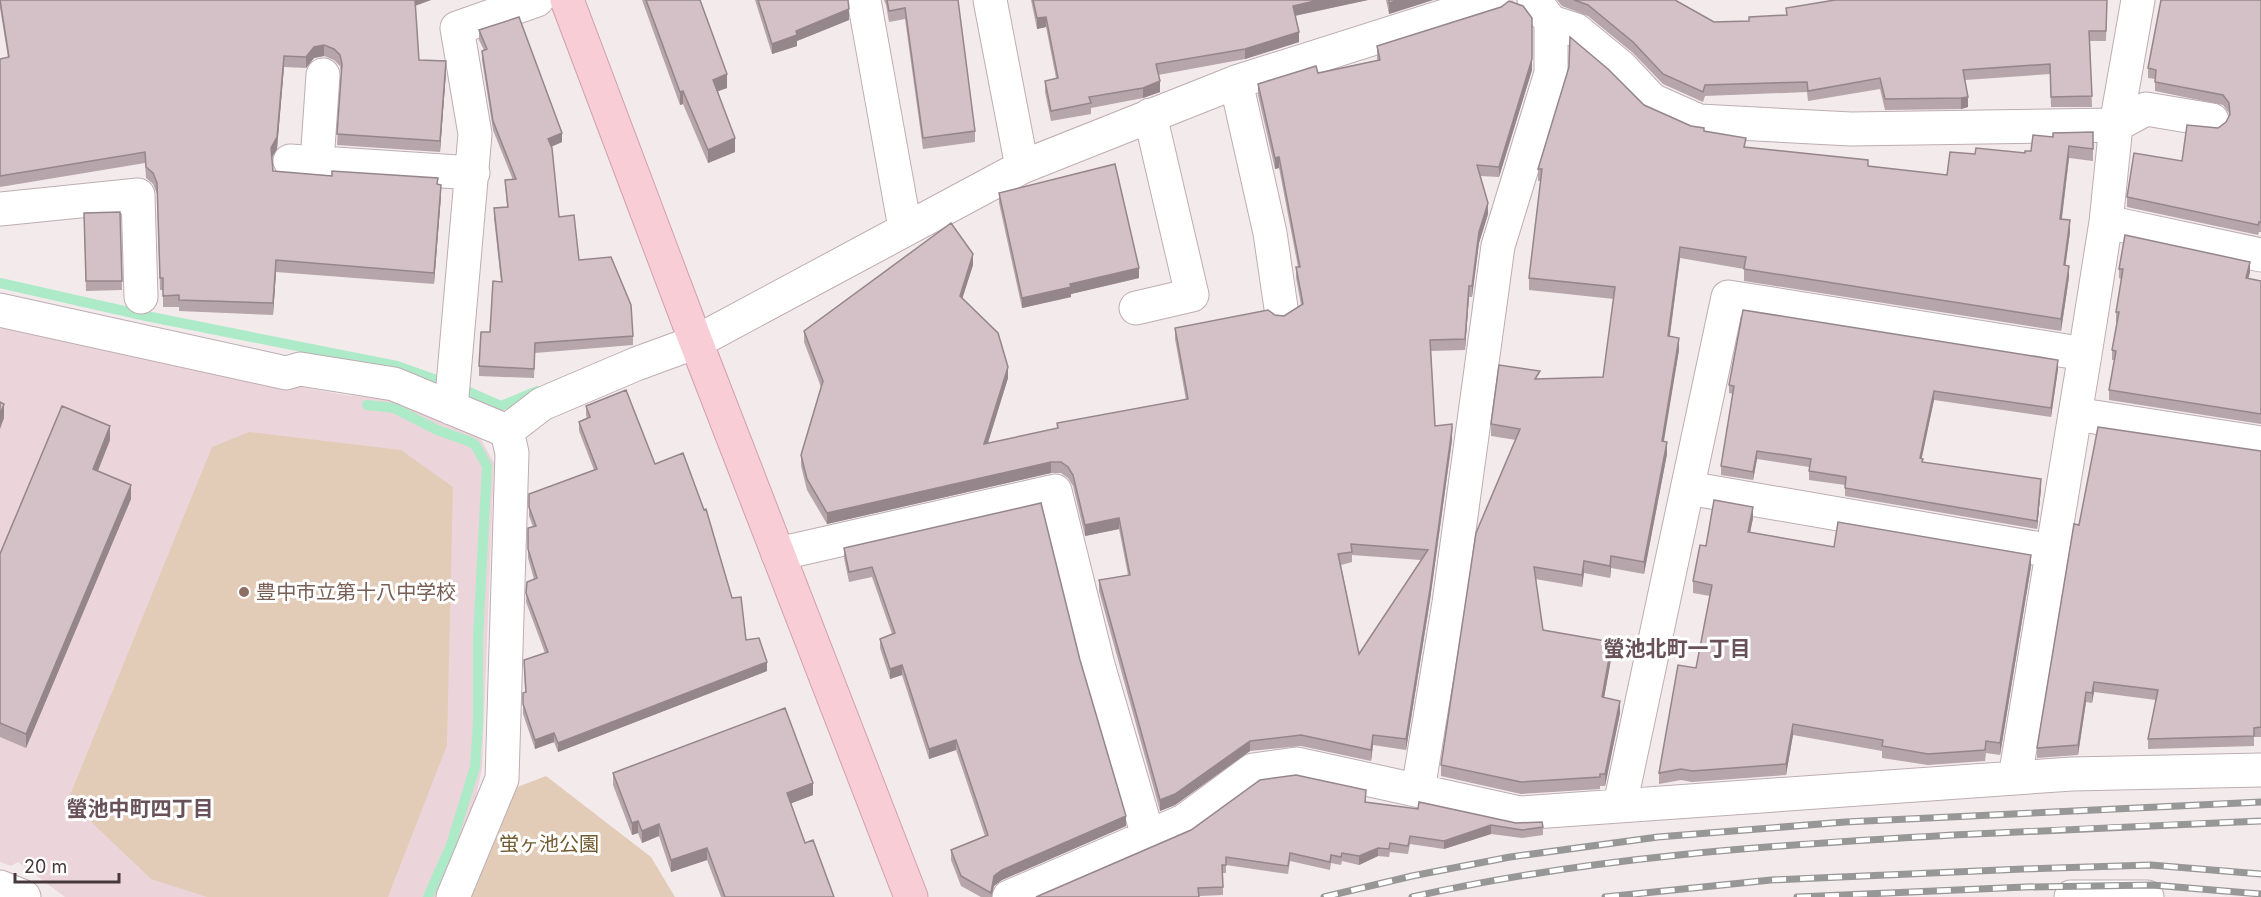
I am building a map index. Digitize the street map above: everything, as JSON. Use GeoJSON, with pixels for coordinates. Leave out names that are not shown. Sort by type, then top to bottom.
{"type":"FeatureCollection","features":[{"type":"Feature","properties":{"kind":"street"},"geometry":{"type":"LineString","coordinates":[[451,408],[475,134],[457,28],[537,0]]}},
{"type":"Feature","properties":{"kind":"street"},"geometry":{"type":"LineString","coordinates":[[567,0],[696,342],[911,897]]}},
{"type":"Feature","properties":{"kind":"street"},"geometry":{"type":"LineString","coordinates":[[864,0],[905,228]]}},
{"type":"Feature","properties":{"kind":"street"},"geometry":{"type":"LineString","coordinates":[[990,0],[1022,167]]}},
{"type":"Feature","properties":{"kind":"street"},"geometry":{"type":"LineString","coordinates":[[507,431],[542,404],[636,364],[696,342],[1022,167],[1150,114],[1236,82],[1496,0]]}},
{"type":"Feature","properties":{"kind":"street"},"geometry":{"type":"LineString","coordinates":[[2015,778],[2106,222],[2116,125],[2138,0]]}},
{"type":"Feature","properties":{"kind":"street"},"geometry":{"type":"LineString","coordinates":[[1543,11],[1576,30],[1621,67],[1652,100],[1699,121],[1851,129],[2116,125],[2146,109],[2212,120]]}},
{"type":"Feature","properties":{"kind":"street"},"geometry":{"type":"LineString","coordinates":[[1418,790],[1440,667],[1498,246],[1551,73],[1543,11]]}},
{"type":"Feature","properties":{"kind":"street"},"geometry":{"type":"LineString","coordinates":[[323,75],[304,161],[473,173]]}},
{"type":"Feature","properties":{"kind":"street"},"geometry":{"type":"LineString","coordinates":[[1236,82],[1270,233],[1281,308]]}},
{"type":"Feature","properties":{"kind":"street"},"geometry":{"type":"LineString","coordinates":[[1136,308],[1192,295],[1150,114]]}},
{"type":"Feature","properties":{"kind":"street"},"geometry":{"type":"LineString","coordinates":[[0,209],[138,195],[141,297]]}},
{"type":"Feature","properties":{"kind":"street"},"geometry":{"type":"LineString","coordinates":[[2106,222],[2261,255]]}},
{"type":"Feature","properties":{"kind":"street"},"geometry":{"type":"LineString","coordinates":[[1620,806],[1728,297],[2085,354]]}},
{"type":"Feature","properties":{"kind":"street"},"geometry":{"type":"LineString","coordinates":[[0,310],[286,373],[300,369],[369,382],[382,381],[507,431]]}},
{"type":"Feature","properties":{"kind":"street"},"geometry":{"type":"LineString","coordinates":[[2075,414],[2261,442]]}},
{"type":"Feature","properties":{"kind":"street"},"geometry":{"type":"LineString","coordinates":[[453,897],[502,779],[512,453],[507,431]]}},
{"type":"Feature","properties":{"kind":"street"},"geometry":{"type":"LineString","coordinates":[[1688,488],[2052,551]]}},
{"type":"Feature","properties":{"kind":"street"},"geometry":{"type":"LineString","coordinates":[[778,554],[1055,491],[1098,665],[1148,836]]}},
{"type":"Feature","properties":{"kind":"street"},"geometry":{"type":"LineString","coordinates":[[1009,897],[1185,821],[1253,770],[1297,764],[1520,813],[2015,778],[2261,770]]}},
{"type":"Feature","properties":{"kind":"street"},"geometry":{"type":"LineString","coordinates":[[0,887],[24,897]]}},
{"type":"Feature","properties":{"kind":"street"},"geometry":{"type":"LineString","coordinates":[[2071,897],[2147,897]]}},
{"type":"Feature","properties":{"kind":"shaded area","name":"豊中市立第十八中学校"},"geometry":{"type":"Polygon","coordinates":[[[0,322],[220,372],[345,395],[396,400],[481,439],[494,463],[482,769],[475,801],[436,897],[65,897],[18,862],[11,866],[0,862],[0,322]]]}},
{"type":"Feature","properties":{"kind":"green space"},"geometry":{"type":"Polygon","coordinates":[[[249,432],[401,450],[453,487],[447,745],[388,897],[207,897],[151,879],[68,800],[212,447],[249,432]]]}},
{"type":"Feature","properties":{"kind":"green space","name":"蛍ヶ池公園"},"geometry":{"type":"Polygon","coordinates":[[[546,776],[651,857],[675,897],[469,897],[515,788],[546,776]]]}},
{"type":"Feature","properties":{"kind":"building"},"geometry":{"type":"Polygon","coordinates":[[[0,0],[415,0],[419,60],[446,61],[440,141],[337,134],[342,64],[340,55],[334,49],[324,45],[314,47],[306,57],[284,56],[277,137],[271,148],[273,171],[332,176],[332,171],[438,178],[437,184],[441,185],[434,273],[276,260],[273,303],[179,300],[179,295],[163,296],[163,278],[160,278],[157,183],[153,173],[146,167],[145,152],[0,176],[0,59],[9,57],[0,0]]]}},
{"type":"Feature","properties":{"kind":"building"},"geometry":{"type":"Polygon","coordinates":[[[646,0],[700,0],[727,74],[713,80],[735,138],[708,150],[683,91],[680,92],[646,0]]]}},
{"type":"Feature","properties":{"kind":"building"},"geometry":{"type":"Polygon","coordinates":[[[758,0],[848,0],[849,9],[796,31],[797,35],[772,44],[758,0]]]}},
{"type":"Feature","properties":{"kind":"building"},"geometry":{"type":"Polygon","coordinates":[[[887,0],[958,0],[975,131],[923,138],[905,8],[889,11],[887,0]]]}},
{"type":"Feature","properties":{"kind":"building"},"geometry":{"type":"Polygon","coordinates":[[[1033,0],[1319,0],[1293,6],[1299,32],[1245,49],[1156,64],[1160,81],[1143,88],[1089,97],[1091,103],[1051,111],[1045,81],[1058,78],[1046,17],[1037,18],[1033,0]]]}},
{"type":"Feature","properties":{"kind":"building"},"geometry":{"type":"Polygon","coordinates":[[[1574,0],[1675,0],[1714,22],[1749,21],[1749,17],[1787,15],[1786,8],[1835,0],[2107,0],[2106,31],[2089,31],[2092,96],[2051,97],[2050,64],[1963,70],[1968,97],[1885,99],[1880,78],[1808,91],[1807,82],[1705,85],[1703,92],[1663,74],[1633,42],[1588,5],[1574,0]]]}},
{"type":"Feature","properties":{"kind":"building"},"geometry":{"type":"Polygon","coordinates":[[[2161,0],[2261,0],[2261,222],[2258,225],[2127,197],[2134,153],[2182,161],[2187,125],[2218,128],[2226,122],[2230,114],[2229,103],[2223,95],[2155,82],[2156,70],[2148,68],[2161,0]]]}},
{"type":"Feature","properties":{"kind":"building"},"geometry":{"type":"Polygon","coordinates":[[[1509,1],[1523,6],[1532,18],[1532,59],[1499,167],[1477,165],[1488,203],[1479,232],[1472,286],[1469,286],[1465,339],[1430,340],[1435,426],[1452,424],[1452,429],[1406,739],[1373,735],[1371,750],[1301,735],[1250,741],[1175,794],[1160,800],[1099,580],[1130,575],[1119,518],[1085,525],[1073,475],[1061,462],[1051,462],[827,513],[807,479],[801,455],[823,381],[804,331],[951,223],[973,254],[960,296],[998,333],[1008,367],[984,444],[1058,428],[1057,423],[1188,399],[1175,328],[1268,310],[1275,315],[1284,316],[1303,304],[1296,267],[1300,267],[1279,157],[1275,158],[1258,84],[1316,66],[1318,73],[1380,60],[1377,46],[1501,7],[1509,1]],[[1351,544],[1352,552],[1338,554],[1359,654],[1428,550],[1351,544]]]}},
{"type":"Feature","properties":{"kind":"building"},"geometry":{"type":"Polygon","coordinates":[[[519,17],[562,133],[548,139],[552,148],[559,217],[574,215],[579,260],[611,257],[631,305],[633,336],[535,343],[534,369],[479,366],[481,332],[490,332],[493,281],[502,282],[494,208],[508,207],[505,180],[516,179],[493,121],[482,51],[487,49],[479,30],[519,17]]]}},
{"type":"Feature","properties":{"kind":"building"},"geometry":{"type":"Polygon","coordinates":[[[1570,37],[1608,69],[1644,105],[1691,126],[1704,128],[1704,131],[1746,138],[1744,147],[1868,160],[1868,166],[1947,175],[1950,152],[1975,154],[1976,148],[2025,153],[2025,151],[2031,151],[2033,135],[2053,137],[2053,133],[2093,132],[2093,149],[2069,146],[2060,219],[2070,220],[2064,265],[2069,266],[2061,319],[1744,269],[1746,257],[1680,247],[1668,336],[1679,338],[1662,441],[1667,442],[1644,562],[1611,556],[1610,566],[1584,561],[1582,575],[1534,567],[1543,630],[1612,642],[1602,697],[1620,701],[1605,774],[1600,774],[1600,777],[1521,782],[1441,765],[1476,533],[1520,429],[1491,424],[1499,365],[1540,371],[1535,379],[1603,377],[1615,287],[1529,278],[1542,169],[1538,169],[1569,67],[1570,37]]]}},
{"type":"Feature","properties":{"kind":"building"},"geometry":{"type":"Polygon","coordinates":[[[1115,164],[1139,268],[1022,298],[999,193],[1115,164]]]}},
{"type":"Feature","properties":{"kind":"building"},"geometry":{"type":"Polygon","coordinates":[[[120,212],[122,281],[86,281],[84,213],[120,212]]]}},
{"type":"Feature","properties":{"kind":"building"},"geometry":{"type":"Polygon","coordinates":[[[2125,235],[2250,262],[2246,278],[2261,281],[2261,414],[2109,390],[2116,351],[2112,350],[2119,312],[2116,312],[2123,269],[2119,269],[2125,235]]]}},
{"type":"Feature","properties":{"kind":"building"},"geometry":{"type":"Polygon","coordinates":[[[1743,310],[2058,360],[2051,408],[1934,391],[1920,458],[1923,459],[1922,462],[2041,479],[2037,521],[1845,488],[1846,477],[1809,471],[1811,459],[1757,451],[1753,472],[1721,466],[1734,386],[1729,385],[1743,310]]]}},
{"type":"Feature","properties":{"kind":"building"},"geometry":{"type":"Polygon","coordinates":[[[626,390],[655,464],[683,453],[704,510],[706,509],[732,598],[741,597],[746,640],[759,638],[767,662],[558,743],[554,733],[535,740],[523,704],[523,693],[526,692],[524,660],[548,652],[526,593],[527,582],[537,578],[528,549],[528,528],[536,526],[529,507],[529,494],[597,469],[579,422],[590,417],[586,406],[626,390]]]}},
{"type":"Feature","properties":{"kind":"building"},"geometry":{"type":"Polygon","coordinates":[[[0,402],[4,404],[0,415],[0,402]]]}},
{"type":"Feature","properties":{"kind":"building"},"geometry":{"type":"Polygon","coordinates":[[[62,406],[110,426],[93,469],[131,485],[26,734],[0,723],[0,554],[62,406]]]}},
{"type":"Feature","properties":{"kind":"building"},"geometry":{"type":"Polygon","coordinates":[[[2098,427],[2261,451],[2261,727],[2254,728],[2254,736],[2148,739],[2158,690],[2094,682],[2092,693],[2086,692],[2078,745],[2037,748],[2074,524],[2079,525],[2098,427]]]}},
{"type":"Feature","properties":{"kind":"building"},"geometry":{"type":"Polygon","coordinates":[[[1714,500],[1753,507],[1748,532],[1834,547],[1838,522],[2031,555],[2000,743],[1986,741],[1985,750],[1928,754],[1882,746],[1883,740],[1793,724],[1786,764],[1692,771],[1681,769],[1659,773],[1678,665],[1696,668],[1712,585],[1693,581],[1700,545],[1706,546],[1714,500]]]}},
{"type":"Feature","properties":{"kind":"building"},"geometry":{"type":"Polygon","coordinates":[[[1041,503],[1080,660],[1126,816],[1002,870],[994,876],[991,893],[961,876],[951,850],[988,835],[956,740],[929,749],[902,665],[890,669],[880,639],[895,633],[872,567],[849,572],[844,548],[1041,503]]]}},
{"type":"Feature","properties":{"kind":"building"},"geometry":{"type":"Polygon","coordinates":[[[785,708],[813,783],[787,793],[805,843],[813,840],[834,897],[725,897],[707,848],[671,860],[659,824],[642,831],[638,821],[632,823],[613,773],[785,708]]]}},
{"type":"Feature","properties":{"kind":"building"},"geometry":{"type":"Polygon","coordinates":[[[1296,775],[1366,790],[1365,802],[1418,809],[1419,802],[1516,823],[1542,822],[1543,827],[1522,830],[1491,825],[1444,841],[1410,836],[1408,846],[1390,843],[1389,849],[1378,848],[1359,856],[1342,853],[1341,857],[1331,855],[1330,862],[1290,853],[1288,866],[1226,857],[1226,865],[1222,865],[1223,887],[1198,888],[1199,897],[1036,897],[1191,830],[1260,780],[1296,775]]]}},
{"type":"Feature","properties":{"kind":"waterway"},"geometry":{"type":"LineString","coordinates":[[0,283],[146,316],[397,366],[442,382]]}},
{"type":"Feature","properties":{"kind":"waterway"},"geometry":{"type":"LineString","coordinates":[[467,391],[501,406],[537,391]]}},
{"type":"Feature","properties":{"kind":"waterway"},"geometry":{"type":"LineString","coordinates":[[367,405],[394,408],[437,430],[471,442],[476,446],[487,466],[478,637],[478,723],[475,767],[451,845],[428,897]]}},
{"type":"Feature","properties":{"kind":"railway"},"geometry":{"type":"LineString","coordinates":[[1324,897],[1412,876],[1510,857],[1658,837],[1845,822],[2261,802]]}},
{"type":"Feature","properties":{"kind":"railway"},"geometry":{"type":"LineString","coordinates":[[1412,897],[1479,883],[1613,862],[1749,848],[1953,835],[2261,821]]}},
{"type":"Feature","properties":{"kind":"railway"},"geometry":{"type":"LineString","coordinates":[[1605,897],[1771,880],[2023,869],[2151,865],[2261,874]]}},
{"type":"Feature","properties":{"kind":"railway"},"geometry":{"type":"LineString","coordinates":[[1797,897],[2025,887],[2152,885],[2261,894]]}},
{"type":"Feature","properties":{"kind":"place","name":"豊中市立第十八中学校"},"geometry":{"type":"Point","coordinates":[244,592]}},
{"type":"Feature","properties":{"kind":"district","name":"螢池北町一丁目"},"geometry":{"type":"Point","coordinates":[1677,649]}},
{"type":"Feature","properties":{"kind":"district","name":"螢池中町四丁目"},"geometry":{"type":"Point","coordinates":[140,809]}}]}
